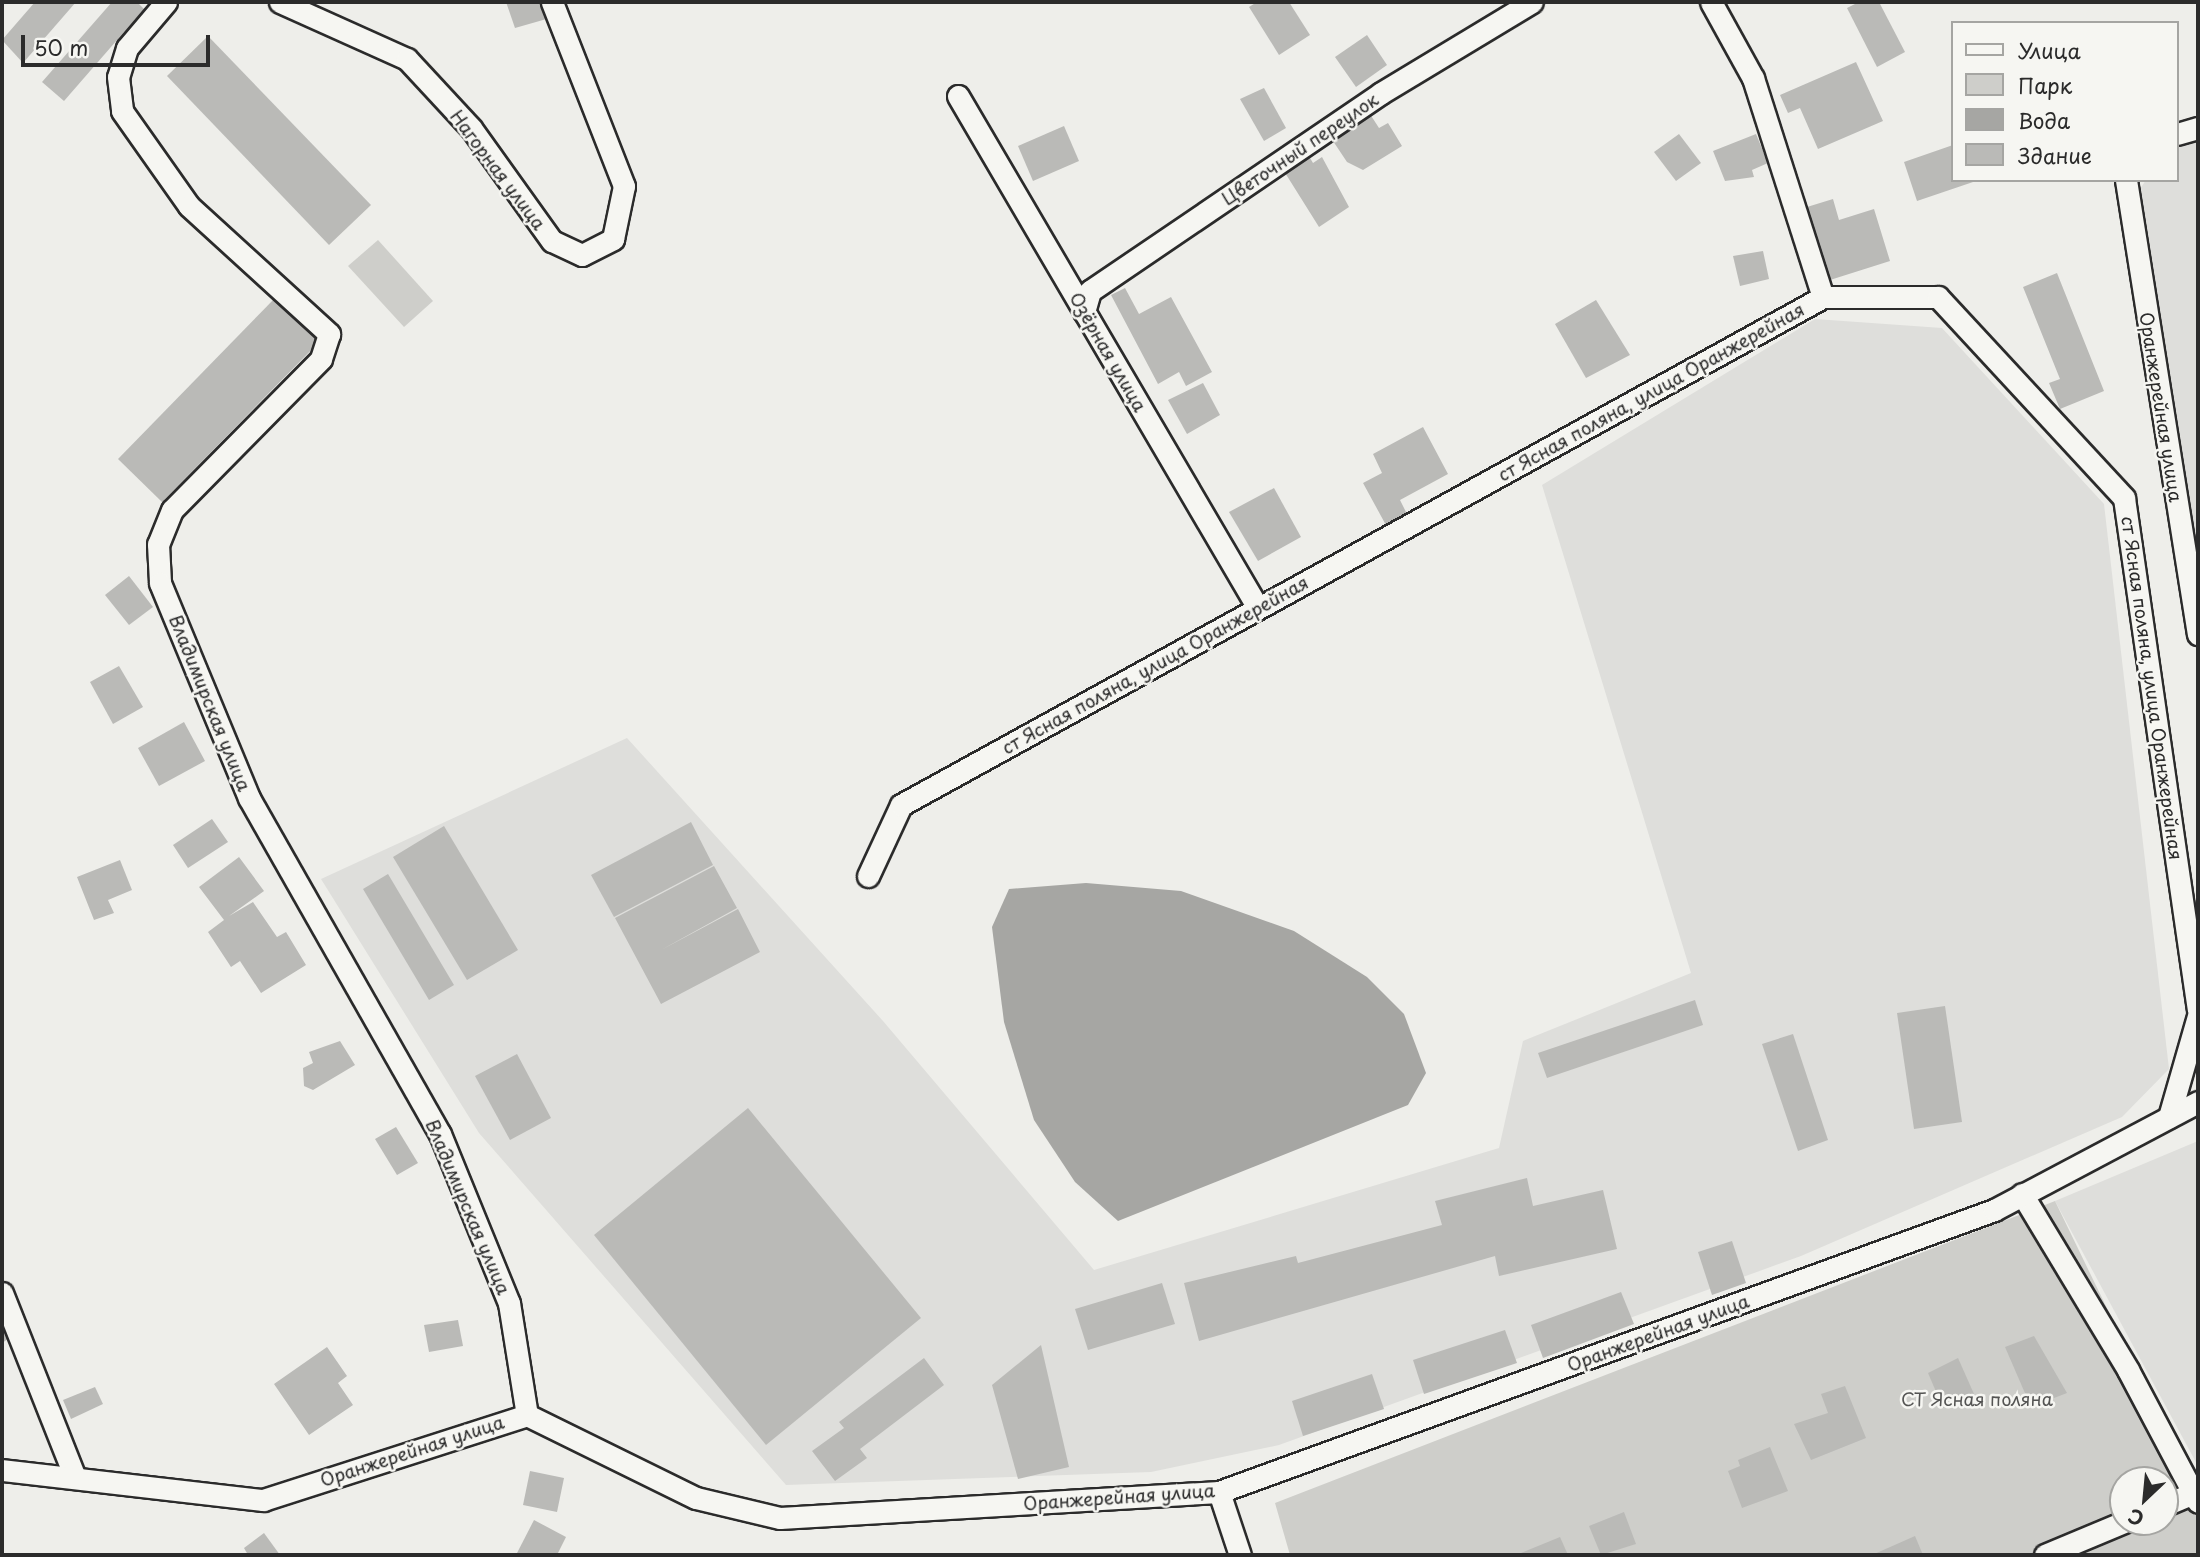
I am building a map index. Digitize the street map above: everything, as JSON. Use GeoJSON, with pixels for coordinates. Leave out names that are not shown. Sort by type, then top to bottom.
{"type":"FeatureCollection","features":[{"type":"Feature","properties":{"kind":"street","name":"Нагорная улица"},"geometry":{"type":"LineString","coordinates":[[280,2],[407,59],[471,128],[552,241],[582,255],[613,239],[624,187],[552,2]]}},
{"type":"Feature","properties":{"kind":"street","name":"Цветочный переулок"},"geometry":{"type":"LineString","coordinates":[[1084,312],[1090,292],[1381,93],[1532,2]]}},
{"type":"Feature","properties":{"kind":"street"},"geometry":{"type":"LineString","coordinates":[[1711,2],[1753,78],[1823,297]]}},
{"type":"Feature","properties":{"kind":"street","name":"Владимирская улица"},"geometry":{"type":"LineString","coordinates":[[163,3],[127,48],[118,77],[122,111],[189,206],[329,334],[321,359],[172,510],[158,544],[160,583],[249,798],[440,1134],[509,1303],[527,1415]]}},
{"type":"Feature","properties":{"kind":"street","name":"Озёрная улица"},"geometry":{"type":"LineString","coordinates":[[958,96],[1258,608]]}},
{"type":"Feature","properties":{"kind":"street"},"geometry":{"type":"LineString","coordinates":[[2179,133],[2198,128]]}},
{"type":"Feature","properties":{"kind":"street","name":"Оранжерейная улица"},"geometry":{"type":"LineString","coordinates":[[2126,182],[2198,634]]}},
{"type":"Feature","properties":{"kind":"street","name":"ст Ясная поляна, улица Оранжерейная"},"geometry":{"type":"LineString","coordinates":[[867,876],[901,805],[1823,297],[1938,297],[2124,498],[2198,1010]]}},
{"type":"Feature","properties":{"kind":"street"},"geometry":{"type":"LineString","coordinates":[[2169,1117],[2198,1016]]}},
{"type":"Feature","properties":{"kind":"street","name":"Оранжерейная улица"},"geometry":{"type":"LineString","coordinates":[[2,1469],[74,1475],[264,1500],[527,1415],[696,1498],[780,1518],[1219,1492],[1994,1210],[2198,1102]]}},
{"type":"Feature","properties":{"kind":"street"},"geometry":{"type":"LineString","coordinates":[[2022,1194],[2197,1497],[2179,1501]]}},
{"type":"Feature","properties":{"kind":"street"},"geometry":{"type":"LineString","coordinates":[[2,1293],[74,1475]]}},
{"type":"Feature","properties":{"kind":"street"},"geometry":{"type":"LineString","coordinates":[[1219,1492],[1240,1555]]}},
{"type":"Feature","properties":{"kind":"street"},"geometry":{"type":"LineString","coordinates":[[2045,1555],[2109,1528]]}},
{"type":"Feature","properties":{"kind":"shaded area"},"geometry":{"type":"Polygon","coordinates":[[[2198,142],[2198,549],[2140,189],[2145,182],[2179,182],[2179,146],[2198,142]]]}},
{"type":"Feature","properties":{"kind":"shaded area"},"geometry":{"type":"Polygon","coordinates":[[[1815,319],[1942,328],[2104,504],[2169,1069],[2122,1117],[1801,1256],[1279,1445],[1151,1472],[786,1485],[479,1133],[321,879],[627,738],[883,1021],[1094,1270],[1499,1148],[1523,1041],[1691,973],[1542,485],[1815,319]]]}},
{"type":"Feature","properties":{"kind":"shaded area"},"geometry":{"type":"Polygon","coordinates":[[[2198,1141],[2198,1466],[2055,1201],[2198,1141]]]}},
{"type":"Feature","properties":{"kind":"green space"},"geometry":{"type":"Polygon","coordinates":[[[378,240],[433,301],[404,327],[348,266],[378,240]]]}},
{"type":"Feature","properties":{"kind":"green space","name":"СТ Ясная поляна"},"geometry":{"type":"Polygon","coordinates":[[[2055,1201],[2198,1496],[2198,1555],[1290,1555],[1275,1503],[2055,1201]]]}},
{"type":"Feature","properties":{"kind":"water"},"geometry":{"type":"Polygon","coordinates":[[[1086,883],[1181,891],[1294,931],[1367,977],[1404,1014],[1426,1073],[1408,1105],[1118,1221],[1075,1182],[1034,1120],[1004,1022],[992,927],[1009,889],[1086,883]]]}},
{"type":"Feature","properties":{"kind":"building"},"geometry":{"type":"Polygon","coordinates":[[[35,2],[76,2],[23,63],[2,40],[35,2]]]}},
{"type":"Feature","properties":{"kind":"building"},"geometry":{"type":"Polygon","coordinates":[[[112,2],[137,2],[144,9],[64,101],[42,82],[112,2]]]}},
{"type":"Feature","properties":{"kind":"building"},"geometry":{"type":"Polygon","coordinates":[[[506,2],[545,2],[550,18],[515,28],[506,2]]]}},
{"type":"Feature","properties":{"kind":"building"},"geometry":{"type":"Polygon","coordinates":[[[1257,2],[1289,2],[1310,35],[1279,55],[1249,7],[1257,2]]]}},
{"type":"Feature","properties":{"kind":"building"},"geometry":{"type":"Polygon","coordinates":[[[1859,2],[1879,2],[1905,52],[1877,67],[1847,8],[1859,2]]]}},
{"type":"Feature","properties":{"kind":"building"},"geometry":{"type":"Polygon","coordinates":[[[1367,35],[1387,65],[1356,87],[1335,57],[1367,35]]]}},
{"type":"Feature","properties":{"kind":"building"},"geometry":{"type":"Polygon","coordinates":[[[208,36],[371,205],[329,245],[167,76],[208,36]]]}},
{"type":"Feature","properties":{"kind":"building"},"geometry":{"type":"Polygon","coordinates":[[[1856,62],[1883,121],[1818,149],[1800,108],[1788,113],[1780,95],[1856,62]]]}},
{"type":"Feature","properties":{"kind":"building"},"geometry":{"type":"Polygon","coordinates":[[[1264,88],[1286,128],[1264,141],[1240,99],[1264,88]]]}},
{"type":"Feature","properties":{"kind":"building"},"geometry":{"type":"Polygon","coordinates":[[[1368,111],[1379,128],[1388,123],[1402,146],[1363,170],[1347,162],[1329,135],[1368,111]]]}},
{"type":"Feature","properties":{"kind":"building"},"geometry":{"type":"Polygon","coordinates":[[[1064,126],[1079,161],[1033,181],[1018,146],[1064,126]]]}},
{"type":"Feature","properties":{"kind":"building"},"geometry":{"type":"Polygon","coordinates":[[[1679,134],[1701,163],[1676,181],[1654,152],[1679,134]]]}},
{"type":"Feature","properties":{"kind":"building"},"geometry":{"type":"Polygon","coordinates":[[[1756,134],[1768,163],[1752,170],[1754,177],[1725,181],[1713,151],[1756,134]]]}},
{"type":"Feature","properties":{"kind":"building"},"geometry":{"type":"Polygon","coordinates":[[[1952,145],[1952,182],[1973,182],[1917,201],[1904,162],[1952,145]]]}},
{"type":"Feature","properties":{"kind":"building"},"geometry":{"type":"Polygon","coordinates":[[[1307,153],[1313,163],[1322,157],[1349,207],[1319,227],[1282,168],[1307,153]]]}},
{"type":"Feature","properties":{"kind":"building"},"geometry":{"type":"Polygon","coordinates":[[[1833,199],[1839,220],[1874,209],[1890,261],[1830,280],[1807,207],[1833,199]]]}},
{"type":"Feature","properties":{"kind":"building"},"geometry":{"type":"Polygon","coordinates":[[[1763,251],[1769,279],[1740,286],[1733,256],[1763,251]]]}},
{"type":"Feature","properties":{"kind":"building"},"geometry":{"type":"Polygon","coordinates":[[[2057,273],[2104,391],[2060,409],[2049,383],[2060,379],[2023,287],[2057,273]]]}},
{"type":"Feature","properties":{"kind":"building"},"geometry":{"type":"Polygon","coordinates":[[[1125,288],[1139,314],[1171,297],[1212,372],[1186,386],[1179,372],[1158,384],[1111,295],[1125,288]]]}},
{"type":"Feature","properties":{"kind":"building"},"geometry":{"type":"Polygon","coordinates":[[[276,297],[321,340],[162,502],[118,459],[276,297]]]}},
{"type":"Feature","properties":{"kind":"building"},"geometry":{"type":"Polygon","coordinates":[[[1596,300],[1630,355],[1586,378],[1555,324],[1596,300]]]}},
{"type":"Feature","properties":{"kind":"building"},"geometry":{"type":"Polygon","coordinates":[[[1203,383],[1220,415],[1187,434],[1168,400],[1203,383]]]}},
{"type":"Feature","properties":{"kind":"building"},"geometry":{"type":"Polygon","coordinates":[[[1423,427],[1448,474],[1400,500],[1408,516],[1387,527],[1363,483],[1382,473],[1373,454],[1423,427]]]}},
{"type":"Feature","properties":{"kind":"building"},"geometry":{"type":"Polygon","coordinates":[[[1274,488],[1301,537],[1258,561],[1229,512],[1274,488]]]}},
{"type":"Feature","properties":{"kind":"building"},"geometry":{"type":"Polygon","coordinates":[[[129,576],[153,607],[129,625],[105,595],[129,576]]]}},
{"type":"Feature","properties":{"kind":"building"},"geometry":{"type":"Polygon","coordinates":[[[119,666],[143,707],[113,724],[90,682],[119,666]]]}},
{"type":"Feature","properties":{"kind":"building"},"geometry":{"type":"Polygon","coordinates":[[[184,722],[205,761],[159,786],[138,748],[184,722]]]}},
{"type":"Feature","properties":{"kind":"building"},"geometry":{"type":"Polygon","coordinates":[[[212,819],[228,842],[188,868],[173,845],[212,819]]]}},
{"type":"Feature","properties":{"kind":"building"},"geometry":{"type":"Polygon","coordinates":[[[691,822],[713,865],[614,917],[591,875],[691,822]]]}},
{"type":"Feature","properties":{"kind":"building"},"geometry":{"type":"Polygon","coordinates":[[[444,826],[518,950],[467,980],[393,857],[444,826]]]}},
{"type":"Feature","properties":{"kind":"building"},"geometry":{"type":"Polygon","coordinates":[[[239,857],[264,891],[229,916],[253,902],[277,937],[286,932],[306,965],[261,993],[240,961],[231,967],[208,932],[224,920],[199,887],[239,857]]]}},
{"type":"Feature","properties":{"kind":"building"},"geometry":{"type":"Polygon","coordinates":[[[120,860],[132,890],[108,900],[114,913],[94,920],[77,877],[120,860]]]}},
{"type":"Feature","properties":{"kind":"building"},"geometry":{"type":"Polygon","coordinates":[[[714,866],[737,908],[661,950],[738,909],[760,952],[661,1004],[615,918],[714,866]]]}},
{"type":"Feature","properties":{"kind":"building"},"geometry":{"type":"Polygon","coordinates":[[[388,874],[454,985],[429,1000],[363,889],[388,874]]]}},
{"type":"Feature","properties":{"kind":"building"},"geometry":{"type":"Polygon","coordinates":[[[1695,1000],[1703,1025],[1547,1078],[1538,1053],[1695,1000]]]}},
{"type":"Feature","properties":{"kind":"building"},"geometry":{"type":"Polygon","coordinates":[[[1945,1006],[1962,1122],[1914,1129],[1897,1013],[1945,1006]]]}},
{"type":"Feature","properties":{"kind":"building"},"geometry":{"type":"Polygon","coordinates":[[[1793,1034],[1828,1140],[1798,1151],[1762,1044],[1793,1034]]]}},
{"type":"Feature","properties":{"kind":"building"},"geometry":{"type":"Polygon","coordinates":[[[340,1041],[355,1065],[313,1090],[304,1086],[303,1068],[313,1063],[309,1052],[340,1041]]]}},
{"type":"Feature","properties":{"kind":"building"},"geometry":{"type":"Polygon","coordinates":[[[517,1054],[551,1118],[510,1140],[475,1076],[517,1054]]]}},
{"type":"Feature","properties":{"kind":"building"},"geometry":{"type":"Polygon","coordinates":[[[748,1108],[921,1318],[766,1445],[594,1235],[748,1108]]]}},
{"type":"Feature","properties":{"kind":"building"},"geometry":{"type":"Polygon","coordinates":[[[396,1127],[418,1163],[397,1175],[375,1139],[396,1127]]]}},
{"type":"Feature","properties":{"kind":"building"},"geometry":{"type":"Polygon","coordinates":[[[1527,1178],[1533,1206],[1603,1190],[1617,1249],[1499,1276],[1495,1256],[1199,1341],[1184,1283],[1296,1256],[1298,1263],[1442,1225],[1435,1201],[1527,1178]]]}},
{"type":"Feature","properties":{"kind":"building"},"geometry":{"type":"Polygon","coordinates":[[[1732,1241],[1746,1283],[1712,1295],[1698,1252],[1732,1241]]]}},
{"type":"Feature","properties":{"kind":"building"},"geometry":{"type":"Polygon","coordinates":[[[1162,1283],[1175,1324],[1088,1350],[1075,1309],[1162,1283]]]}},
{"type":"Feature","properties":{"kind":"building"},"geometry":{"type":"Polygon","coordinates":[[[1621,1292],[1634,1324],[1543,1358],[1531,1325],[1621,1292]]]}},
{"type":"Feature","properties":{"kind":"building"},"geometry":{"type":"Polygon","coordinates":[[[2,1315],[14,1335],[2,1343],[2,1315]]]}},
{"type":"Feature","properties":{"kind":"building"},"geometry":{"type":"Polygon","coordinates":[[[458,1320],[463,1346],[429,1352],[424,1325],[458,1320]]]}},
{"type":"Feature","properties":{"kind":"building"},"geometry":{"type":"Polygon","coordinates":[[[1505,1330],[1517,1363],[1424,1394],[1413,1360],[1505,1330]]]}},
{"type":"Feature","properties":{"kind":"building"},"geometry":{"type":"Polygon","coordinates":[[[2034,1336],[2067,1393],[2031,1407],[2005,1347],[2034,1336]]]}},
{"type":"Feature","properties":{"kind":"building"},"geometry":{"type":"Polygon","coordinates":[[[1041,1345],[1069,1467],[1018,1479],[992,1385],[1041,1345]]]}},
{"type":"Feature","properties":{"kind":"building"},"geometry":{"type":"Polygon","coordinates":[[[327,1347],[347,1376],[338,1383],[353,1405],[309,1435],[274,1384],[327,1347]]]}},
{"type":"Feature","properties":{"kind":"building"},"geometry":{"type":"Polygon","coordinates":[[[924,1358],[944,1385],[860,1449],[867,1458],[835,1481],[812,1451],[844,1428],[839,1422],[924,1358]]]}},
{"type":"Feature","properties":{"kind":"building"},"geometry":{"type":"Polygon","coordinates":[[[1958,1358],[1974,1394],[1943,1408],[1928,1373],[1958,1358]]]}},
{"type":"Feature","properties":{"kind":"building"},"geometry":{"type":"Polygon","coordinates":[[[1372,1374],[1384,1409],[1303,1436],[1292,1401],[1372,1374]]]}},
{"type":"Feature","properties":{"kind":"building"},"geometry":{"type":"Polygon","coordinates":[[[1845,1386],[1866,1438],[1811,1460],[1794,1424],[1828,1413],[1821,1394],[1845,1386]]]}},
{"type":"Feature","properties":{"kind":"building"},"geometry":{"type":"Polygon","coordinates":[[[95,1387],[103,1404],[71,1419],[63,1400],[95,1387]]]}},
{"type":"Feature","properties":{"kind":"building"},"geometry":{"type":"Polygon","coordinates":[[[1770,1447],[1788,1491],[1742,1508],[1728,1471],[1740,1466],[1738,1460],[1770,1447]]]}},
{"type":"Feature","properties":{"kind":"building"},"geometry":{"type":"Polygon","coordinates":[[[530,1471],[564,1478],[557,1512],[523,1505],[530,1471]]]}},
{"type":"Feature","properties":{"kind":"building"},"geometry":{"type":"Polygon","coordinates":[[[1624,1512],[1636,1544],[1601,1555],[1589,1526],[1624,1512]]]}},
{"type":"Feature","properties":{"kind":"building"},"geometry":{"type":"Polygon","coordinates":[[[534,1520],[566,1537],[557,1555],[516,1555],[534,1520]]]}},
{"type":"Feature","properties":{"kind":"building"},"geometry":{"type":"Polygon","coordinates":[[[264,1533],[280,1555],[248,1555],[244,1548],[264,1533]]]}},
{"type":"Feature","properties":{"kind":"building"},"geometry":{"type":"Polygon","coordinates":[[[1915,1536],[1923,1555],[1872,1555],[1915,1536]]]}},
{"type":"Feature","properties":{"kind":"building"},"geometry":{"type":"Polygon","coordinates":[[[1560,1537],[1568,1555],[1521,1553],[1560,1537]]]}}]}
